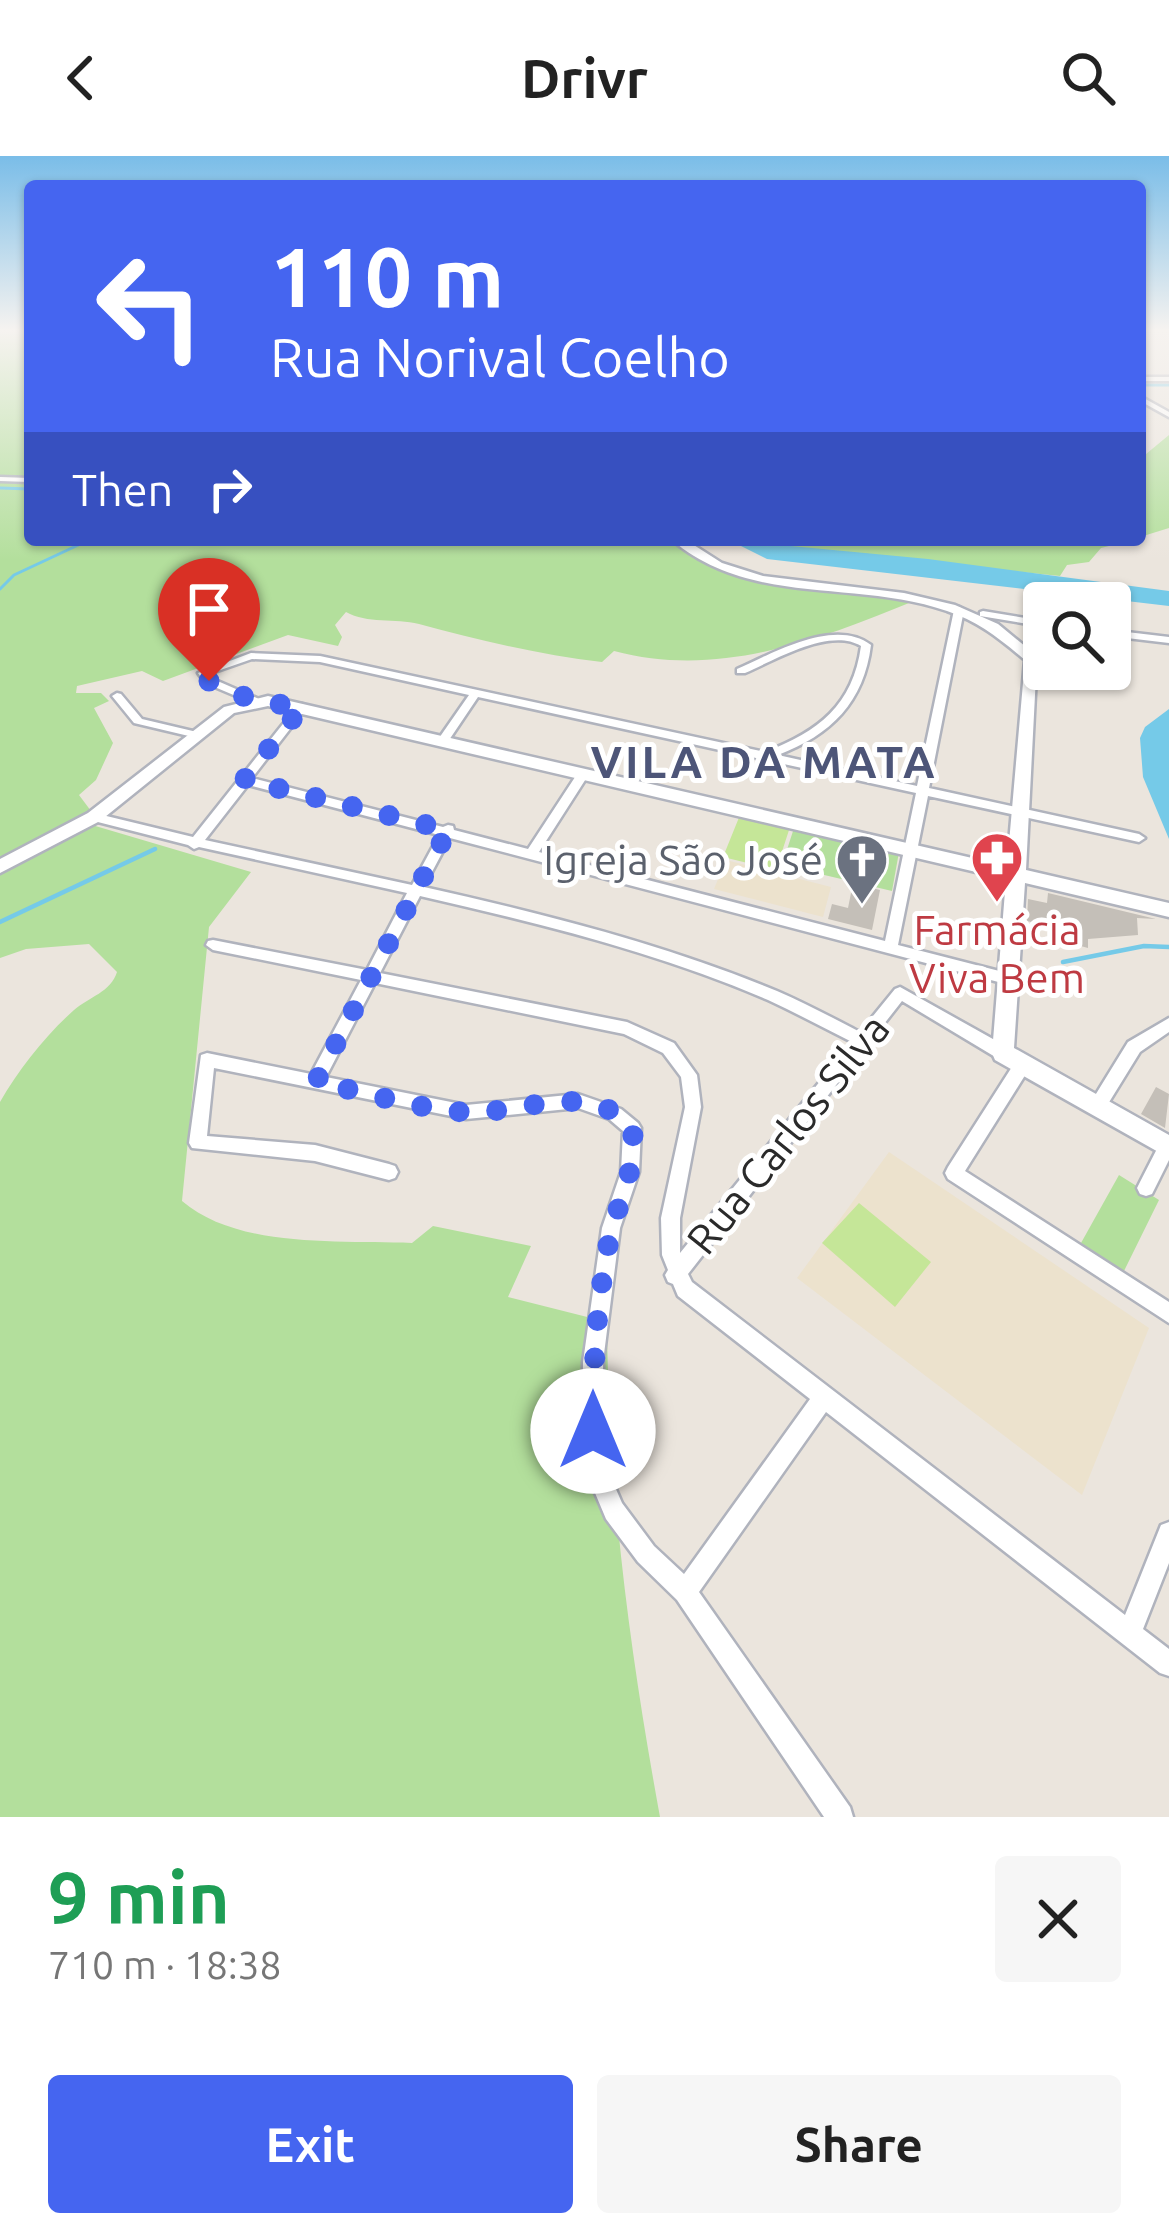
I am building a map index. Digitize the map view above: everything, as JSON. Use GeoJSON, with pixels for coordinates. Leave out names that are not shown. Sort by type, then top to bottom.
{"type":"FeatureCollection","features":[{"type":"Feature","properties":{"kind":"main road"},"geometry":{"type":"LineString","coordinates":[[688,546],[737,574],[896,594],[959,610],[992,626],[1023,652]]}},
{"type":"Feature","properties":{"kind":"main road"},"geometry":{"type":"LineString","coordinates":[[1030,690],[1006,978],[1013,1059],[1168,1147]]}},
{"type":"Feature","properties":{"kind":"main road"},"geometry":{"type":"LineString","coordinates":[[0,867],[94,817],[193,734],[229,710],[254,701],[302,707],[1169,910]]}},
{"type":"Feature","properties":{"kind":"street"},"geometry":{"type":"LineString","coordinates":[[891,946],[959,610]]}},
{"type":"Feature","properties":{"kind":"street"},"geometry":{"type":"LineString","coordinates":[[983,614],[1023,620]]}},
{"type":"Feature","properties":{"kind":"street"},"geometry":{"type":"LineString","coordinates":[[741,670],[840,635],[858,636],[866,645],[859,675],[826,729],[766,756]]}},
{"type":"Feature","properties":{"kind":"street"},"geometry":{"type":"LineString","coordinates":[[1131,635],[1169,640]]}},
{"type":"Feature","properties":{"kind":"street"},"geometry":{"type":"LineString","coordinates":[[254,701],[209,681],[203,673],[232,659],[283,655],[476,692],[1139,838]]}},
{"type":"Feature","properties":{"kind":"street"},"geometry":{"type":"LineString","coordinates":[[443,741],[476,692]]}},
{"type":"Feature","properties":{"kind":"street"},"geometry":{"type":"LineString","coordinates":[[117,696],[138,721],[193,734]]}},
{"type":"Feature","properties":{"kind":"street"},"geometry":{"type":"LineString","coordinates":[[194,844],[302,707]]}},
{"type":"Feature","properties":{"kind":"street"},"geometry":{"type":"LineString","coordinates":[[533,851],[583,774]]}},
{"type":"Feature","properties":{"kind":"street"},"geometry":{"type":"LineString","coordinates":[[244,780],[533,851],[1006,978]]}},
{"type":"Feature","properties":{"kind":"street"},"geometry":{"type":"LineString","coordinates":[[94,817],[692,966],[779,999],[862,1040]]}},
{"type":"Feature","properties":{"kind":"street"},"geometry":{"type":"LineString","coordinates":[[316,1082],[448,830]]}},
{"type":"Feature","properties":{"kind":"street"},"geometry":{"type":"LineString","coordinates":[[213,945],[627,1028],[678,1053],[693,1079],[694,1103],[671,1218],[675,1275],[685,1289],[1131,1630],[1169,1664]]}},
{"type":"Feature","properties":{"kind":"street","name":"Rua Carlos Silva"},"geometry":{"type":"LineString","coordinates":[[675,1275],[900,993],[1013,1059]]}},
{"type":"Feature","properties":{"kind":"street"},"geometry":{"type":"LineString","coordinates":[[1097,1107],[1134,1047],[1169,1024]]}},
{"type":"Feature","properties":{"kind":"street"},"geometry":{"type":"LineString","coordinates":[[1013,1059],[954,1173],[1169,1312]]}},
{"type":"Feature","properties":{"kind":"street"},"geometry":{"type":"LineString","coordinates":[[389,1172],[315,1153],[198,1143],[206,1060],[466,1112],[578,1101],[615,1114],[632,1128],[630,1172],[611,1228],[598,1307],[593,1431],[601,1480],[614,1511],[646,1554],[685,1592],[840,1817]]}},
{"type":"Feature","properties":{"kind":"street"},"geometry":{"type":"LineString","coordinates":[[1146,1188],[1168,1147]]}},
{"type":"Feature","properties":{"kind":"street"},"geometry":{"type":"LineString","coordinates":[[685,1592],[824,1397]]}},
{"type":"Feature","properties":{"kind":"street"},"geometry":{"type":"LineString","coordinates":[[1131,1630],[1169,1533]]}},
{"type":"Feature","properties":{"kind":"shaded area"},"geometry":{"type":"Polygon","coordinates":[[[726,860],[831,887],[823,917],[714,889],[726,860]]]}},
{"type":"Feature","properties":{"kind":"shaded area"},"geometry":{"type":"Polygon","coordinates":[[[889,1152],[1149,1328],[1082,1495],[797,1278],[889,1152]]]}},
{"type":"Feature","properties":{"kind":"green space"},"geometry":{"type":"Polygon","coordinates":[[[0,407],[24,407],[24,546],[685,546],[726,573],[914,601],[767,651],[692,660],[614,651],[602,662],[346,612],[335,625],[342,637],[338,646],[288,635],[163,681],[142,671],[77,686],[76,693],[101,693],[109,701],[94,708],[113,743],[96,780],[79,795],[91,811],[0,857],[0,407]]]}},
{"type":"Feature","properties":{"kind":"green space"},"geometry":{"type":"Polygon","coordinates":[[[1169,435],[1169,528],[1146,535],[1146,454],[1169,435]]]}},
{"type":"Feature","properties":{"kind":"green space"},"geometry":{"type":"Polygon","coordinates":[[[787,546],[1109,546],[1089,562],[1067,565],[1060,576],[787,546]]]}},
{"type":"Feature","properties":{"kind":"green space"},"geometry":{"type":"Polygon","coordinates":[[[740,815],[790,827],[776,870],[723,857],[740,815]]]}},
{"type":"Feature","properties":{"kind":"green space"},"geometry":{"type":"Polygon","coordinates":[[[92,825],[251,872],[209,927],[182,1201],[231,1227],[291,1239],[412,1243],[433,1226],[531,1246],[508,1297],[607,1322],[611,1447],[623,1571],[660,1817],[0,1817],[0,1102],[43,1042],[74,1010],[110,985],[117,972],[89,944],[26,949],[0,958],[0,871],[92,825]]]}},
{"type":"Feature","properties":{"kind":"green space"},"geometry":{"type":"Polygon","coordinates":[[[794,828],[899,852],[892,891],[782,865],[794,828]]]}},
{"type":"Feature","properties":{"kind":"green space"},"geometry":{"type":"Polygon","coordinates":[[[1119,1175],[1159,1200],[1124,1271],[1081,1243],[1119,1175]]]}},
{"type":"Feature","properties":{"kind":"green space"},"geometry":{"type":"Polygon","coordinates":[[[859,1203],[931,1262],[895,1307],[822,1243],[859,1203]]]}},
{"type":"Feature","properties":{"kind":"water"},"geometry":{"type":"Polygon","coordinates":[[[741,546],[928,559],[1101,582],[1023,582],[1023,589],[767,559],[741,546]]]}},
{"type":"Feature","properties":{"kind":"water"},"geometry":{"type":"Polygon","coordinates":[[[1131,586],[1169,591],[1169,606],[1131,602],[1131,586]]]}},
{"type":"Feature","properties":{"kind":"water"},"geometry":{"type":"Polygon","coordinates":[[[1169,709],[1169,839],[1143,777],[1140,738],[1145,727],[1169,709]]]}},
{"type":"Feature","properties":{"kind":"building","name":"Igreja São José"},"geometry":{"type":"Polygon","coordinates":[[[853,883],[880,890],[872,930],[828,919],[832,904],[848,908],[853,883]]]}},
{"type":"Feature","properties":{"kind":"building"},"geometry":{"type":"Polygon","coordinates":[[[1048,893],[1156,919],[1137,918],[1138,935],[1088,939],[1088,948],[1059,940],[1059,929],[1027,921],[1028,899],[1047,903],[1048,893]]]}},
{"type":"Feature","properties":{"kind":"building"},"geometry":{"type":"Polygon","coordinates":[[[1156,1087],[1169,1094],[1165,1128],[1141,1114],[1156,1087]]]}},
{"type":"Feature","properties":{"kind":"waterway"},"geometry":{"type":"LineString","coordinates":[[0,488],[24,489]]}},
{"type":"Feature","properties":{"kind":"waterway"},"geometry":{"type":"LineString","coordinates":[[0,589],[14,575],[76,546]]}},
{"type":"Feature","properties":{"kind":"waterway"},"geometry":{"type":"LineString","coordinates":[[0,922],[155,849]]}},
{"type":"Feature","properties":{"kind":"waterway"},"geometry":{"type":"LineString","coordinates":[[1063,962],[1144,946],[1169,947]]}},
{"type":"Feature","properties":{"kind":"place","name":"Farmácia Viva Bem"},"geometry":{"type":"Point","coordinates":[997,904]}},
{"type":"Feature","properties":{"kind":"place","name":"Igreja São José"},"geometry":{"type":"Point","coordinates":[862,906]}},
{"type":"Feature","properties":{"kind":"district","name":"VILA DA MATA"},"geometry":{"type":"Point","coordinates":[764,762]}},
{"type":"Feature","properties":{"kind":"route"},"geometry":{"type":"LineString","coordinates":[[209,681],[254,701],[302,707],[244,780],[448,830],[316,1082],[466,1112],[578,1101],[615,1114],[632,1128],[630,1172],[611,1228],[598,1307],[593,1431]]}}]}
